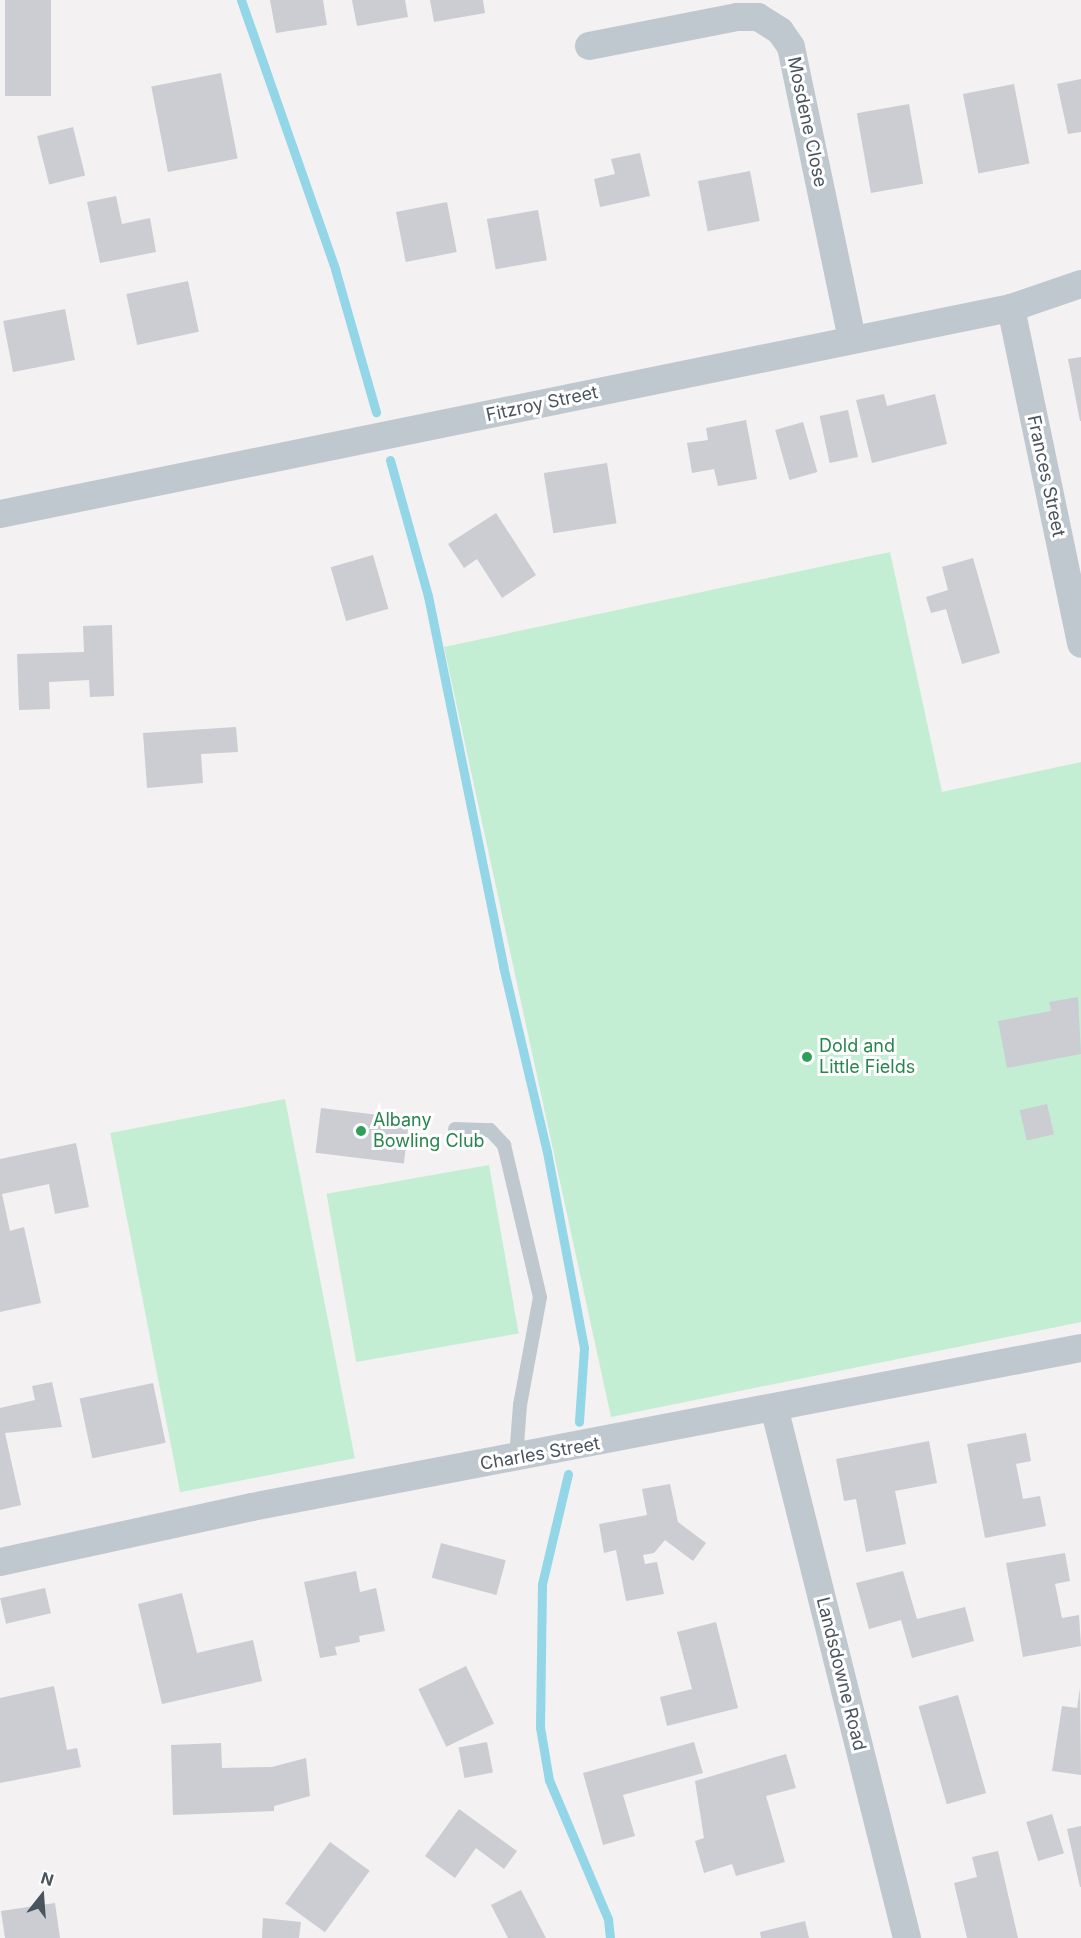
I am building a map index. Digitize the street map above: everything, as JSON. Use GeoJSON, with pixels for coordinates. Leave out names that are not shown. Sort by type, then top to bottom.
{"type":"FeatureCollection","features":[{"type":"Feature","properties":{"kind":"street","name":"Mosdene Close"},"geometry":{"type":"LineString","coordinates":[[589,46],[737,17],[758,16],[780,31],[791,47],[852,340]]}},
{"type":"Feature","properties":{"kind":"street","name":"Fitzroy Street"},"geometry":{"type":"LineString","coordinates":[[0,514],[1011,308],[1081,284]]}},
{"type":"Feature","properties":{"kind":"street","name":"Frances Street"},"geometry":{"type":"LineString","coordinates":[[1011,308],[1081,644]]}},
{"type":"Feature","properties":{"kind":"street","name":"Charles Street"},"geometry":{"type":"LineString","coordinates":[[0,1562],[516,1458],[775,1411],[1081,1348]]}},
{"type":"Feature","properties":{"kind":"street","name":"Landsdowne Road"},"geometry":{"type":"LineString","coordinates":[[775,1411],[908,1938]]}},
{"type":"Feature","properties":{"kind":"lane"},"geometry":{"type":"LineString","coordinates":[[455,1129],[490,1130],[504,1145],[540,1297],[520,1405],[516,1458]]}},
{"type":"Feature","properties":{"kind":"green space","name":"Dold and Little Fields"},"geometry":{"type":"Polygon","coordinates":[[[890,552],[942,792],[1081,762],[1081,1322],[611,1417],[444,647],[890,552]]]}},
{"type":"Feature","properties":{"kind":"green space"},"geometry":{"type":"Polygon","coordinates":[[[285,1099],[355,1458],[180,1492],[110,1133],[285,1099]]]}},
{"type":"Feature","properties":{"kind":"green space"},"geometry":{"type":"Polygon","coordinates":[[[489,1165],[519,1333],[356,1362],[327,1194],[489,1165]]]}},
{"type":"Feature","properties":{"kind":"building"},"geometry":{"type":"Polygon","coordinates":[[[5,0],[51,0],[51,96],[5,96],[5,0]]]}},
{"type":"Feature","properties":{"kind":"building"},"geometry":{"type":"Polygon","coordinates":[[[270,0],[323,0],[327,25],[276,33],[270,0]]]}},
{"type":"Feature","properties":{"kind":"building"},"geometry":{"type":"Polygon","coordinates":[[[352,0],[405,0],[408,17],[357,26],[352,0]]]}},
{"type":"Feature","properties":{"kind":"building"},"geometry":{"type":"Polygon","coordinates":[[[430,0],[483,0],[485,13],[434,22],[430,0]]]}},
{"type":"Feature","properties":{"kind":"building"},"geometry":{"type":"Polygon","coordinates":[[[221,73],[238,158],[168,172],[151,87],[221,73]]]}},
{"type":"Feature","properties":{"kind":"building"},"geometry":{"type":"Polygon","coordinates":[[[1081,79],[1081,132],[1068,134],[1057,84],[1081,79]]]}},
{"type":"Feature","properties":{"kind":"building"},"geometry":{"type":"Polygon","coordinates":[[[1014,84],[1029,164],[978,173],[963,94],[1014,84]]]}},
{"type":"Feature","properties":{"kind":"building"},"geometry":{"type":"Polygon","coordinates":[[[909,104],[923,184],[871,193],[857,113],[909,104]]]}},
{"type":"Feature","properties":{"kind":"building"},"geometry":{"type":"Polygon","coordinates":[[[73,127],[85,176],[49,184],[37,136],[73,127]]]}},
{"type":"Feature","properties":{"kind":"building"},"geometry":{"type":"Polygon","coordinates":[[[640,153],[650,196],[600,207],[594,179],[615,174],[611,159],[640,153]]]}},
{"type":"Feature","properties":{"kind":"building"},"geometry":{"type":"Polygon","coordinates":[[[750,171],[760,221],[708,231],[698,181],[750,171]]]}},
{"type":"Feature","properties":{"kind":"building"},"geometry":{"type":"Polygon","coordinates":[[[116,196],[122,224],[150,218],[156,252],[100,263],[87,202],[116,196]]]}},
{"type":"Feature","properties":{"kind":"building"},"geometry":{"type":"Polygon","coordinates":[[[447,202],[457,252],[406,262],[396,212],[447,202]]]}},
{"type":"Feature","properties":{"kind":"building"},"geometry":{"type":"Polygon","coordinates":[[[538,210],[547,260],[496,269],[487,219],[538,210]]]}},
{"type":"Feature","properties":{"kind":"building"},"geometry":{"type":"Polygon","coordinates":[[[188,281],[199,332],[137,345],[126,294],[188,281]]]}},
{"type":"Feature","properties":{"kind":"building"},"geometry":{"type":"Polygon","coordinates":[[[65,309],[75,360],[13,372],[3,321],[65,309]]]}},
{"type":"Feature","properties":{"kind":"building"},"geometry":{"type":"Polygon","coordinates":[[[1081,357],[1081,421],[1080,421],[1068,359],[1081,357]]]}},
{"type":"Feature","properties":{"kind":"building"},"geometry":{"type":"Polygon","coordinates":[[[884,394],[887,406],[935,394],[947,444],[872,463],[856,400],[884,394]]]}},
{"type":"Feature","properties":{"kind":"building"},"geometry":{"type":"Polygon","coordinates":[[[848,410],[858,457],[830,463],[820,416],[848,410]]]}},
{"type":"Feature","properties":{"kind":"building"},"geometry":{"type":"Polygon","coordinates":[[[746,420],[757,479],[718,486],[714,469],[692,473],[687,443],[708,440],[706,428],[746,420]]]}},
{"type":"Feature","properties":{"kind":"building"},"geometry":{"type":"Polygon","coordinates":[[[803,422],[817,472],[789,480],[775,430],[803,422]]]}},
{"type":"Feature","properties":{"kind":"building"},"geometry":{"type":"Polygon","coordinates":[[[607,463],[617,523],[553,533],[544,473],[607,463]]]}},
{"type":"Feature","properties":{"kind":"building"},"geometry":{"type":"Polygon","coordinates":[[[496,513],[536,575],[502,598],[477,559],[464,568],[448,544],[496,513]]]}},
{"type":"Feature","properties":{"kind":"building"},"geometry":{"type":"Polygon","coordinates":[[[373,555],[388,609],[346,621],[331,567],[373,555]]]}},
{"type":"Feature","properties":{"kind":"building"},"geometry":{"type":"Polygon","coordinates":[[[973,558],[1000,653],[962,664],[946,609],[931,613],[926,597],[948,590],[942,567],[973,558]]]}},
{"type":"Feature","properties":{"kind":"building"},"geometry":{"type":"Polygon","coordinates":[[[112,625],[114,696],[90,697],[89,680],[49,682],[50,709],[19,710],[17,654],[84,652],[83,626],[112,625]]]}},
{"type":"Feature","properties":{"kind":"building"},"geometry":{"type":"Polygon","coordinates":[[[236,727],[238,752],[201,754],[203,783],[147,788],[143,733],[236,727]]]}},
{"type":"Feature","properties":{"kind":"building"},"geometry":{"type":"Polygon","coordinates":[[[1078,997],[1081,1054],[1007,1068],[998,1021],[1051,1011],[1049,1002],[1078,997]]]}},
{"type":"Feature","properties":{"kind":"building"},"geometry":{"type":"Polygon","coordinates":[[[1047,1104],[1054,1134],[1027,1141],[1020,1110],[1047,1104]]]}},
{"type":"Feature","properties":{"kind":"building"},"geometry":{"type":"Polygon","coordinates":[[[321,1108],[409,1119],[404,1164],[316,1153],[321,1108]]]}},
{"type":"Feature","properties":{"kind":"building"},"geometry":{"type":"Polygon","coordinates":[[[76,1143],[89,1207],[55,1214],[49,1184],[2,1194],[10,1231],[24,1227],[41,1303],[0,1312],[0,1159],[76,1143]]]}},
{"type":"Feature","properties":{"kind":"building"},"geometry":{"type":"Polygon","coordinates":[[[52,1382],[62,1427],[5,1433],[21,1505],[0,1510],[0,1408],[35,1400],[32,1386],[52,1382]]]}},
{"type":"Feature","properties":{"kind":"building"},"geometry":{"type":"Polygon","coordinates":[[[153,1383],[166,1443],[92,1458],[80,1399],[153,1383]]]}},
{"type":"Feature","properties":{"kind":"building"},"geometry":{"type":"Polygon","coordinates":[[[1026,1433],[1031,1461],[1016,1464],[1023,1499],[1040,1496],[1046,1526],[985,1538],[967,1444],[1026,1433]]]}},
{"type":"Feature","properties":{"kind":"building"},"geometry":{"type":"Polygon","coordinates":[[[929,1441],[937,1483],[895,1491],[906,1544],[866,1552],[856,1499],[844,1501],[836,1459],[929,1441]]]}},
{"type":"Feature","properties":{"kind":"building"},"geometry":{"type":"Polygon","coordinates":[[[670,1484],[678,1522],[706,1543],[693,1561],[665,1540],[654,1553],[643,1555],[645,1564],[657,1562],[664,1594],[626,1601],[616,1550],[604,1553],[599,1524],[647,1515],[642,1489],[670,1484]]]}},
{"type":"Feature","properties":{"kind":"building"},"geometry":{"type":"Polygon","coordinates":[[[441,1543],[506,1560],[496,1595],[432,1578],[441,1543]]]}},
{"type":"Feature","properties":{"kind":"building"},"geometry":{"type":"Polygon","coordinates":[[[1065,1553],[1070,1581],[1055,1584],[1062,1618],[1079,1615],[1081,1646],[1023,1657],[1006,1563],[1065,1553]]]}},
{"type":"Feature","properties":{"kind":"building"},"geometry":{"type":"Polygon","coordinates":[[[356,1571],[360,1592],[376,1588],[385,1631],[359,1636],[360,1642],[335,1647],[337,1655],[320,1658],[304,1582],[356,1571]]]}},
{"type":"Feature","properties":{"kind":"building"},"geometry":{"type":"Polygon","coordinates":[[[903,1571],[917,1619],[965,1607],[974,1641],[912,1658],[901,1620],[869,1629],[856,1583],[903,1571]]]}},
{"type":"Feature","properties":{"kind":"building"},"geometry":{"type":"Polygon","coordinates":[[[45,1588],[51,1613],[6,1624],[0,1598],[45,1588]]]}},
{"type":"Feature","properties":{"kind":"building"},"geometry":{"type":"Polygon","coordinates":[[[182,1593],[197,1653],[253,1640],[262,1681],[162,1704],[138,1604],[182,1593]]]}},
{"type":"Feature","properties":{"kind":"building"},"geometry":{"type":"Polygon","coordinates":[[[716,1622],[738,1708],[667,1726],[660,1697],[692,1689],[677,1632],[716,1622]]]}},
{"type":"Feature","properties":{"kind":"building"},"geometry":{"type":"Polygon","coordinates":[[[466,1666],[494,1724],[446,1747],[418,1689],[466,1666]]]}},
{"type":"Feature","properties":{"kind":"building"},"geometry":{"type":"Polygon","coordinates":[[[54,1686],[67,1750],[77,1748],[81,1767],[0,1783],[0,1698],[54,1686]]]}},
{"type":"Feature","properties":{"kind":"building"},"geometry":{"type":"Polygon","coordinates":[[[1080,1688],[1081,1775],[1052,1771],[1062,1706],[1077,1708],[1080,1688]]]}},
{"type":"Feature","properties":{"kind":"building"},"geometry":{"type":"Polygon","coordinates":[[[958,1695],[986,1793],[947,1804],[919,1706],[958,1695]]]}},
{"type":"Feature","properties":{"kind":"building"},"geometry":{"type":"Polygon","coordinates":[[[487,1742],[493,1772],[464,1778],[459,1748],[487,1742]]]}},
{"type":"Feature","properties":{"kind":"building"},"geometry":{"type":"Polygon","coordinates":[[[694,1742],[703,1773],[623,1795],[635,1836],[603,1845],[583,1773],[694,1742]]]}},
{"type":"Feature","properties":{"kind":"building"},"geometry":{"type":"Polygon","coordinates":[[[221,1743],[222,1768],[272,1767],[306,1758],[310,1796],[274,1806],[274,1811],[173,1815],[171,1745],[221,1743]]]}},
{"type":"Feature","properties":{"kind":"building"},"geometry":{"type":"Polygon","coordinates":[[[786,1754],[796,1788],[766,1796],[785,1862],[736,1876],[732,1864],[704,1873],[695,1841],[704,1838],[695,1781],[786,1754]]]}},
{"type":"Feature","properties":{"kind":"building"},"geometry":{"type":"Polygon","coordinates":[[[459,1809],[517,1851],[504,1869],[476,1848],[455,1878],[425,1856],[459,1809]]]}},
{"type":"Feature","properties":{"kind":"building"},"geometry":{"type":"Polygon","coordinates":[[[1052,1814],[1064,1853],[1038,1861],[1026,1822],[1052,1814]]]}},
{"type":"Feature","properties":{"kind":"building"},"geometry":{"type":"Polygon","coordinates":[[[1081,1826],[1081,1887],[1080,1887],[1067,1829],[1081,1826]]]}},
{"type":"Feature","properties":{"kind":"building"},"geometry":{"type":"Polygon","coordinates":[[[330,1842],[370,1871],[325,1932],[285,1903],[330,1842]]]}},
{"type":"Feature","properties":{"kind":"building"},"geometry":{"type":"Polygon","coordinates":[[[998,1851],[1018,1938],[967,1938],[954,1883],[977,1877],[972,1857],[998,1851]]]}},
{"type":"Feature","properties":{"kind":"building"},"geometry":{"type":"Polygon","coordinates":[[[521,1890],[546,1938],[508,1938],[491,1905],[521,1890]]]}},
{"type":"Feature","properties":{"kind":"building"},"geometry":{"type":"Polygon","coordinates":[[[55,1903],[60,1938],[5,1938],[1,1911],[55,1903]]]}},
{"type":"Feature","properties":{"kind":"building"},"geometry":{"type":"Polygon","coordinates":[[[263,1918],[301,1922],[299,1938],[262,1938],[263,1918]]]}},
{"type":"Feature","properties":{"kind":"building"},"geometry":{"type":"Polygon","coordinates":[[[805,1921],[809,1938],[761,1938],[760,1932],[805,1921]]]}},
{"type":"Feature","properties":{"kind":"waterway"},"geometry":{"type":"LineString","coordinates":[[241,0],[335,269],[376,412]]}},
{"type":"Feature","properties":{"kind":"waterway"},"geometry":{"type":"LineString","coordinates":[[390,460],[428,596],[503,966],[547,1152],[584,1348],[579,1422]]}},
{"type":"Feature","properties":{"kind":"waterway"},"geometry":{"type":"LineString","coordinates":[[568,1474],[542,1584],[540,1727],[549,1780],[608,1919],[610,1938]]}},
{"type":"Feature","properties":{"kind":"place","name":"Dold and Little Fields"},"geometry":{"type":"Point","coordinates":[807,1057]}},
{"type":"Feature","properties":{"kind":"place","name":"Albany Bowling Club"},"geometry":{"type":"Point","coordinates":[361,1131]}}]}
